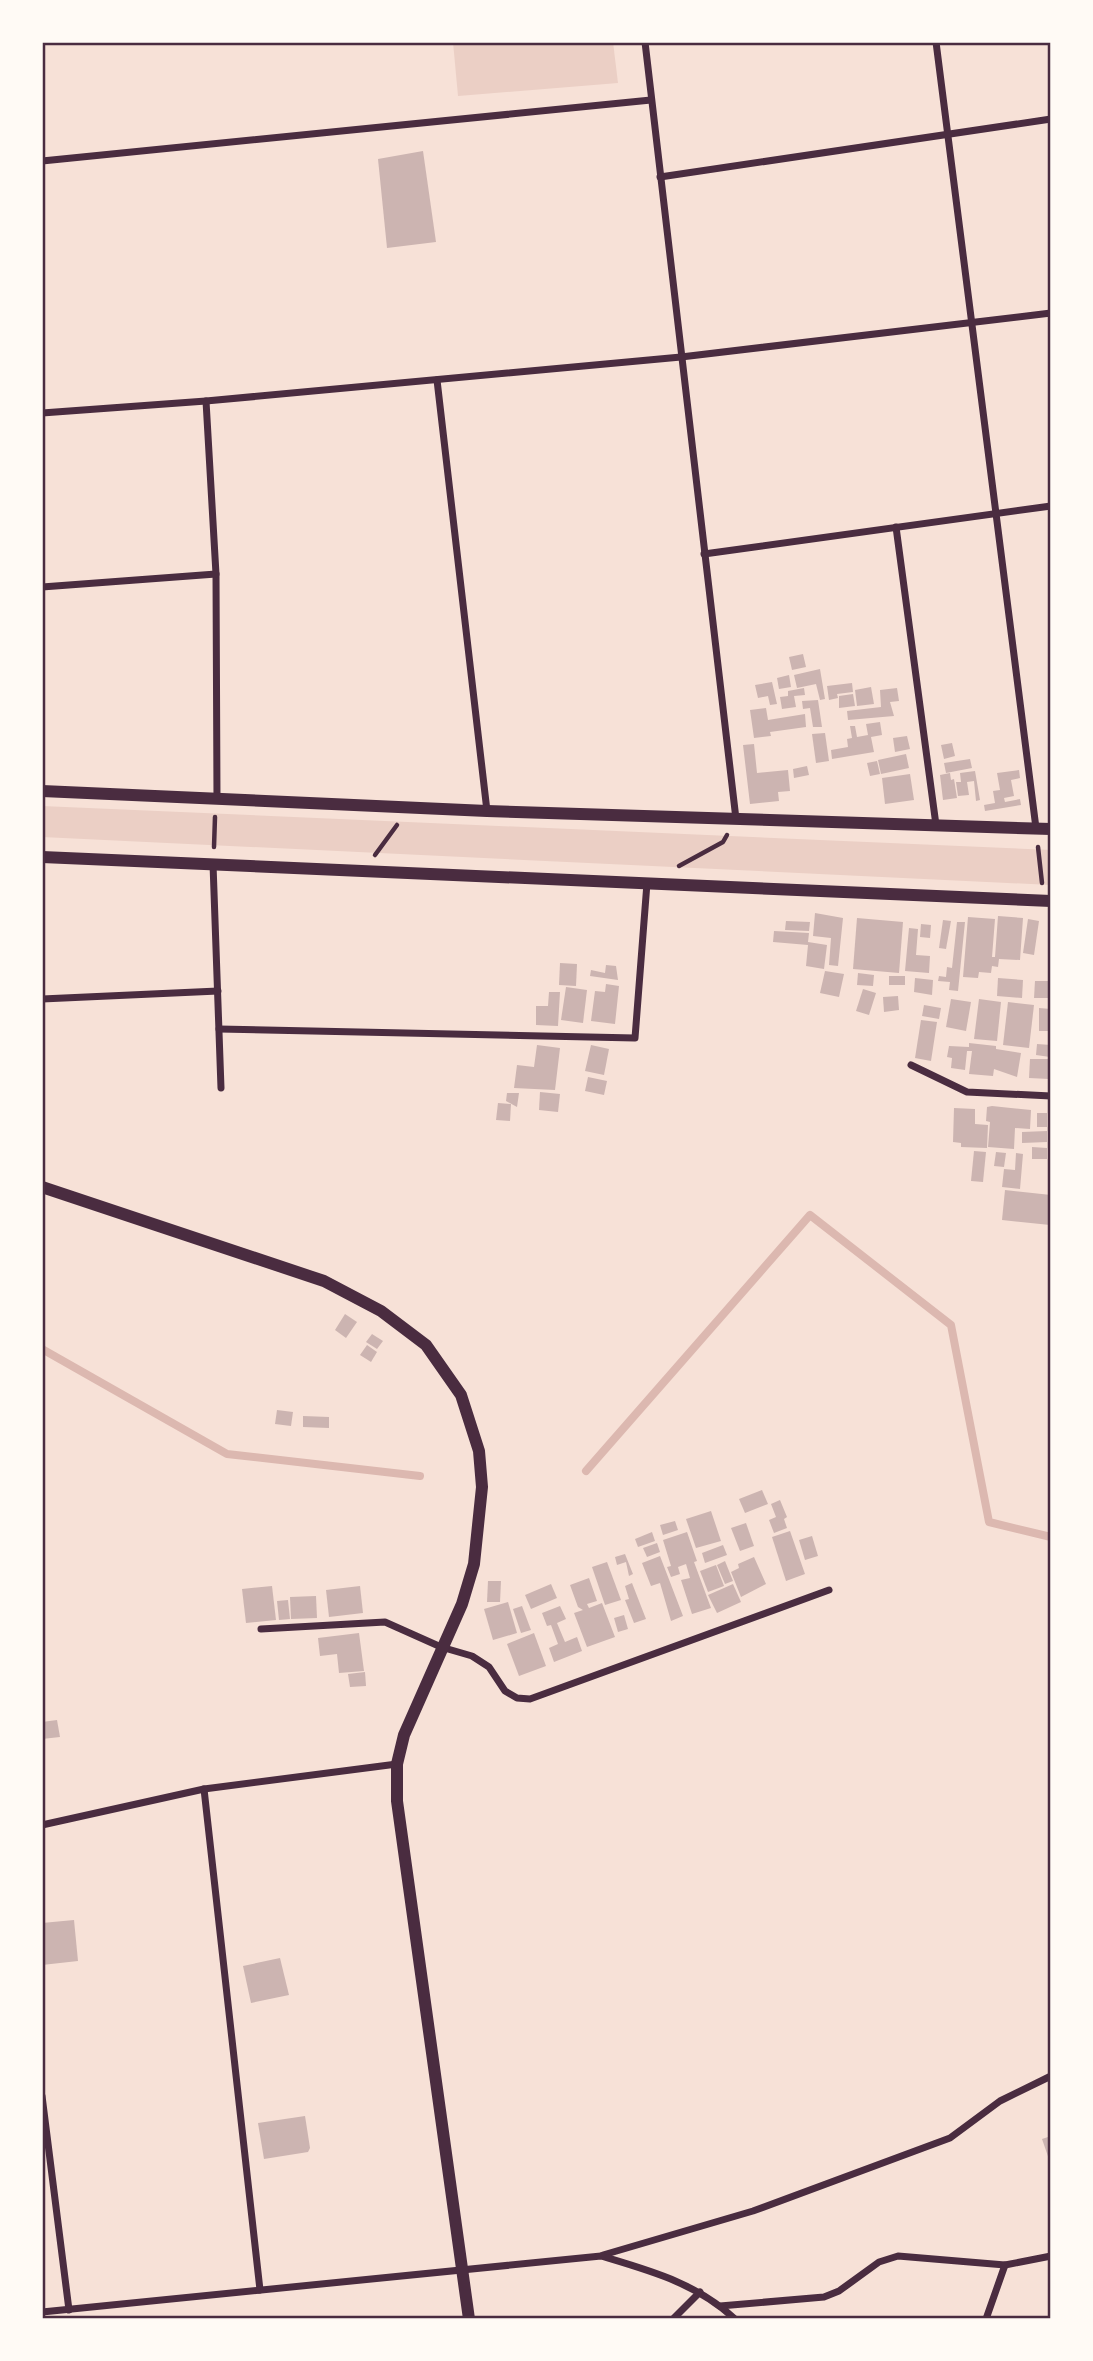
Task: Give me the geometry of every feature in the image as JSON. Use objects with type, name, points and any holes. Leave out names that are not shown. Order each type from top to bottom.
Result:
[{"type":"street","points":[[645,42],[736,819]]},
{"type":"street","points":[[936,42],[1036,828]]},
{"type":"street","points":[[42,161],[651,100]]},
{"type":"street","points":[[660,177],[1051,119]]},
{"type":"street","points":[[42,413],[206,401],[681,357],[1051,313]]},
{"type":"street","points":[[437,380],[486,811]]},
{"type":"street","points":[[206,401],[216,574],[217,799]]},
{"type":"street","points":[[704,554],[1051,506]]},
{"type":"street","points":[[896,527],[936,825]]},
{"type":"street","points":[[42,587],[216,574]]},
{"type":"street","points":[[42,791],[486,811],[1051,829]]},
{"type":"street","points":[[42,857],[1047,901]]},
{"type":"street","points":[[213,864],[221,1088]]},
{"type":"street","points":[[219,1029],[635,1038],[647,883]]},
{"type":"street","points":[[42,999],[218,991]]},
{"type":"street","points":[[911,1065],[967,1092],[1051,1096]]},
{"type":"street","points":[[42,1187],[324,1281],[381,1311],[426,1345],[461,1395],[480,1451],[482,1487],[474,1564],[462,1604],[404,1735],[397,1765],[397,1801],[469,2319]]},
{"type":"street","points":[[261,1629],[384,1622],[442,1647],[472,1656],[489,1667],[505,1691],[517,1698],[530,1699],[829,1590]]},
{"type":"street","points":[[42,1825],[204,1789],[397,1765]]},
{"type":"street","points":[[204,1789],[260,2290]]},
{"type":"street","points":[[42,2312],[601,2256],[753,2211],[950,2138],[1000,2101],[1051,2076]]},
{"type":"street","points":[[42,2096],[69,2310]]},
{"type":"street","points":[[601,2256],[668,2276],[700,2292],[734,2319]]},
{"type":"street","points":[[720,2306],[824,2297],[879,2262],[898,2256],[1005,2265],[1051,2256]]},
{"type":"street","points":[[986,2319],[1005,2265]]},
{"type":"street","points":[[673,2319],[700,2292]]},
{"type":"path","points":[[213,864],[217,799]]},
{"type":"path","points":[[363,871],[410,807]]},
{"type":"path","points":[[666,884],[667,873],[723,842],[736,819]]},
{"type":"path","points":[[1036,828],[1047,901]]},
{"type":"shaded area","points":[[453,42],[613,42],[618,83],[458,96]]},
{"type":"shaded area","points":[[42,806],[1051,850],[1051,885],[42,837]]},
{"type":"building","points":[[423,151],[436,242],[387,248],[378,159]]},
{"type":"building","points":[[803,654],[806,667],[792,670],[789,657]]},
{"type":"building","points":[[820,669],[825,699],[820,700],[816,684],[797,688],[794,675]]},
{"type":"building","points":[[789,675],[791,687],[779,689],[777,678]]},
{"type":"building","points":[[772,682],[777,704],[770,705],[768,696],[758,698],[755,685]]},
{"type":"building","points":[[852,683],[853,692],[837,694],[838,698],[829,700],[827,686]]},
{"type":"building","points":[[871,687],[874,704],[857,706],[855,690]]},
{"type":"building","points":[[804,688],[805,695],[794,696],[796,707],[782,709],[780,697],[788,696],[788,691]]},
{"type":"building","points":[[897,688],[899,701],[890,702],[894,716],[848,720],[847,711],[881,707],[880,690]]},
{"type":"building","points":[[853,694],[855,706],[839,708],[839,696]]},
{"type":"building","points":[[818,700],[822,727],[813,727],[810,708],[803,709],[802,701]]},
{"type":"building","points":[[766,708],[768,720],[805,714],[806,727],[770,732],[771,736],[754,738],[750,710]]},
{"type":"building","points":[[880,722],[882,735],[871,737],[874,752],[832,759],[831,750],[848,747],[847,739],[852,738],[850,726],[855,726],[857,737],[868,735],[866,724]]},
{"type":"building","points":[[825,733],[829,761],[816,763],[812,734]]},
{"type":"building","points":[[907,736],[910,749],[895,752],[893,738]]},
{"type":"building","points":[[952,743],[955,756],[944,759],[941,745]]},
{"type":"building","points":[[754,744],[757,773],[788,770],[790,791],[778,792],[779,801],[750,804],[743,745]]},
{"type":"building","points":[[906,754],[909,768],[881,774],[878,760]]},
{"type":"building","points":[[970,759],[972,768],[946,773],[944,763]]},
{"type":"building","points":[[877,761],[880,774],[870,776],[867,763]]},
{"type":"building","points":[[807,766],[809,775],[794,778],[793,769]]},
{"type":"building","points":[[1019,770],[1020,778],[1011,780],[1014,796],[1004,798],[1005,802],[1020,799],[1021,805],[985,811],[984,805],[995,803],[993,791],[1000,790],[997,773]]},
{"type":"building","points":[[975,771],[980,800],[976,801],[974,781],[967,782],[969,795],[958,796],[956,782],[961,782],[960,773]]},
{"type":"building","points":[[950,773],[951,780],[954,779],[957,798],[943,800],[940,775]]},
{"type":"building","points":[[910,774],[914,800],[885,804],[882,778]]},
{"type":"building","points":[[815,913],[843,918],[838,966],[829,965],[831,938],[813,936]]},
{"type":"building","points":[[998,916],[1023,918],[1020,960],[999,959],[998,967],[992,966],[991,973],[979,972],[978,978],[963,977],[968,917],[995,919],[992,957],[995,957]]},
{"type":"building","points":[[857,918],[903,922],[899,973],[853,969]]},
{"type":"building","points":[[1028,919],[1039,921],[1034,955],[1023,953]]},
{"type":"building","points":[[943,920],[951,921],[946,949],[939,948]]},
{"type":"building","points":[[786,921],[810,922],[809,931],[785,930]]},
{"type":"building","points":[[957,922],[965,922],[958,991],[949,990],[950,982],[938,981],[939,976],[946,977],[947,967],[952,968]]},
{"type":"building","points":[[921,924],[931,925],[930,938],[920,937]]},
{"type":"building","points":[[909,928],[918,929],[916,955],[930,956],[929,973],[905,971]]},
{"type":"building","points":[[774,931],[809,933],[808,942],[827,945],[824,969],[806,966],[808,945],[773,942]]},
{"type":"building","points":[[560,963],[577,964],[576,986],[559,985]]},
{"type":"building","points":[[606,965],[616,966],[618,980],[590,976],[591,970],[605,973]]},
{"type":"building","points":[[825,971],[844,974],[839,997],[820,993]]},
{"type":"building","points":[[858,973],[874,975],[873,986],[857,985]]},
{"type":"building","points":[[889,976],[905,976],[905,985],[889,985]]},
{"type":"building","points":[[915,978],[933,980],[932,995],[914,992]]},
{"type":"building","points":[[998,978],[1023,980],[1022,998],[997,996]]},
{"type":"building","points":[[1035,981],[1051,981],[1051,998],[1034,998]]},
{"type":"building","points":[[606,984],[619,986],[615,1024],[591,1021],[595,991],[605,992]]},
{"type":"building","points":[[566,987],[587,990],[583,1023],[561,1020]]},
{"type":"building","points":[[863,989],[876,993],[869,1015],[856,1011]]},
{"type":"building","points":[[549,992],[560,992],[558,1026],[536,1025],[536,1006],[548,1006]]},
{"type":"building","points":[[898,996],[899,1010],[884,1012],[883,997]]},
{"type":"building","points":[[951,999],[971,1002],[966,1031],[946,1027]]},
{"type":"building","points":[[979,999],[1001,1002],[997,1041],[974,1039]]},
{"type":"building","points":[[1008,1002],[1034,1005],[1029,1048],[1003,1045]]},
{"type":"building","points":[[924,1005],[941,1008],[939,1019],[922,1016]]},
{"type":"building","points":[[1039,1008],[1051,1009],[1051,1031],[1039,1031]]},
{"type":"building","points":[[921,1020],[937,1022],[931,1061],[915,1058]]},
{"type":"building","points":[[969,1043],[996,1046],[996,1049],[1021,1053],[1017,1077],[994,1069],[993,1076],[969,1074],[972,1051],[967,1051],[965,1070],[951,1068],[952,1058],[947,1057],[949,1046],[969,1047]]},
{"type":"building","points":[[1037,1044],[1051,1045],[1050,1057],[1036,1055]]},
{"type":"building","points":[[537,1045],[560,1048],[555,1090],[514,1088],[517,1065],[534,1067]]},
{"type":"building","points":[[591,1045],[609,1049],[604,1075],[585,1071]]},
{"type":"building","points":[[1030,1059],[1050,1059],[1049,1079],[1029,1078]]},
{"type":"building","points":[[588,1077],[607,1081],[604,1095],[585,1091]]},
{"type":"building","points":[[540,1092],[560,1094],[558,1112],[539,1110]]},
{"type":"building","points":[[507,1093],[519,1093],[517,1107],[506,1101]]},
{"type":"building","points":[[498,1103],[511,1104],[510,1121],[496,1120]]},
{"type":"building","points":[[987,1107],[1031,1110],[1030,1129],[1015,1128],[1014,1149],[988,1147],[990,1122],[986,1121]]},
{"type":"building","points":[[954,1108],[975,1109],[975,1124],[988,1125],[987,1148],[961,1147],[961,1143],[953,1142]]},
{"type":"building","points":[[1037,1113],[1047,1113],[1047,1127],[1037,1127]]},
{"type":"building","points":[[1047,1131],[1047,1142],[1022,1143],[1022,1132]]},
{"type":"building","points":[[1032,1147],[1047,1148],[1047,1159],[1032,1159]]},
{"type":"building","points":[[974,1151],[986,1152],[983,1182],[971,1181]]},
{"type":"building","points":[[996,1152],[1006,1153],[1004,1167],[994,1166]]},
{"type":"building","points":[[1016,1153],[1023,1154],[1020,1189],[1002,1187],[1004,1169],[1015,1170]]},
{"type":"building","points":[[1005,1190],[1051,1195],[1050,1225],[1002,1220]]},
{"type":"building","points":[[345,1314],[357,1322],[346,1338],[335,1330]]},
{"type":"building","points":[[372,1334],[383,1341],[377,1349],[366,1342]]},
{"type":"building","points":[[367,1345],[377,1352],[371,1362],[360,1355]]},
{"type":"building","points":[[277,1410],[293,1412],[291,1426],[275,1424]]},
{"type":"building","points":[[303,1416],[329,1417],[329,1428],[303,1427]]},
{"type":"building","points":[[762,1490],[768,1504],[745,1513],[739,1499]]},
{"type":"building","points":[[780,1500],[787,1517],[784,1519],[787,1528],[774,1533],[769,1520],[776,1517],[771,1504]]},
{"type":"building","points":[[711,1511],[721,1541],[696,1548],[686,1519]]},
{"type":"building","points":[[675,1521],[678,1530],[663,1535],[660,1525]]},
{"type":"building","points":[[746,1523],[754,1546],[740,1551],[731,1528]]},
{"type":"building","points":[[790,1531],[805,1574],[786,1581],[772,1537]]},
{"type":"building","points":[[652,1532],[655,1541],[638,1547],[635,1539]]},
{"type":"building","points":[[687,1532],[697,1561],[694,1562],[711,1608],[692,1614],[681,1580],[690,1578],[686,1564],[678,1567],[680,1574],[671,1577],[667,1567],[671,1566],[663,1540]]},
{"type":"building","points":[[812,1536],[818,1556],[805,1560],[799,1540]]},
{"type":"building","points":[[657,1543],[660,1552],[647,1557],[643,1548]]},
{"type":"building","points":[[723,1545],[727,1555],[705,1563],[702,1553]]},
{"type":"building","points":[[625,1554],[633,1574],[629,1576],[626,1562],[617,1565],[615,1557]]},
{"type":"building","points":[[660,1556],[683,1616],[671,1621],[660,1583],[651,1586],[642,1563]]},
{"type":"building","points":[[754,1557],[766,1584],[741,1597],[731,1572],[739,1568],[738,1564]]},
{"type":"building","points":[[725,1561],[733,1581],[725,1584],[717,1565]]},
{"type":"building","points":[[607,1562],[621,1600],[605,1605],[592,1567]]},
{"type":"building","points":[[716,1565],[724,1586],[708,1592],[700,1571]]},
{"type":"building","points":[[589,1578],[597,1601],[587,1604],[589,1608],[602,1603],[615,1637],[587,1647],[574,1613],[583,1610],[578,1607],[570,1585]]},
{"type":"building","points":[[488,1581],[501,1581],[500,1602],[487,1602]]},
{"type":"building","points":[[632,1583],[646,1619],[634,1623],[625,1600],[629,1599],[625,1586]]},
{"type":"building","points":[[551,1584],[557,1598],[531,1609],[525,1595]]},
{"type":"building","points":[[733,1584],[741,1602],[717,1613],[708,1595]]},
{"type":"building","points":[[272,1586],[276,1620],[246,1623],[242,1589]]},
{"type":"building","points":[[360,1586],[363,1613],[329,1617],[326,1590]]},
{"type":"building","points":[[316,1596],[317,1618],[291,1619],[290,1597]]},
{"type":"building","points":[[288,1600],[290,1619],[279,1620],[277,1601]]},
{"type":"building","points":[[508,1602],[517,1633],[493,1640],[484,1609]]},
{"type":"building","points":[[522,1606],[531,1630],[521,1633],[513,1609]]},
{"type":"building","points":[[560,1606],[566,1619],[557,1623],[565,1642],[577,1637],[582,1651],[554,1662],[549,1648],[558,1644],[551,1625],[547,1626],[542,1613]]},
{"type":"building","points":[[624,1615],[628,1629],[618,1632],[614,1618]]},
{"type":"building","points":[[359,1633],[364,1671],[339,1673],[337,1654],[320,1656],[318,1638]]},
{"type":"building","points":[[534,1633],[546,1666],[519,1676],[507,1644]]},
{"type":"building","points":[[365,1672],[366,1686],[350,1687],[348,1674]]},
{"type":"building","points":[[57,1720],[60,1737],[42,1739],[42,1722]]},
{"type":"building","points":[[74,1920],[78,1961],[42,1965],[42,1923]]},
{"type":"building","points":[[280,1958],[289,1995],[251,2003],[243,1966]]},
{"type":"building","points":[[305,2116],[310,2148],[308,2152],[264,2159],[258,2123]]},
{"type":"building","points":[[1051,2136],[1051,2165],[1042,2139]]},
{"type":"waterway","points":[[586,1471],[810,1215],[951,1325],[989,1522],[1051,1537]]},
{"type":"waterway","points":[[42,1349],[227,1454],[420,1476]]}]
